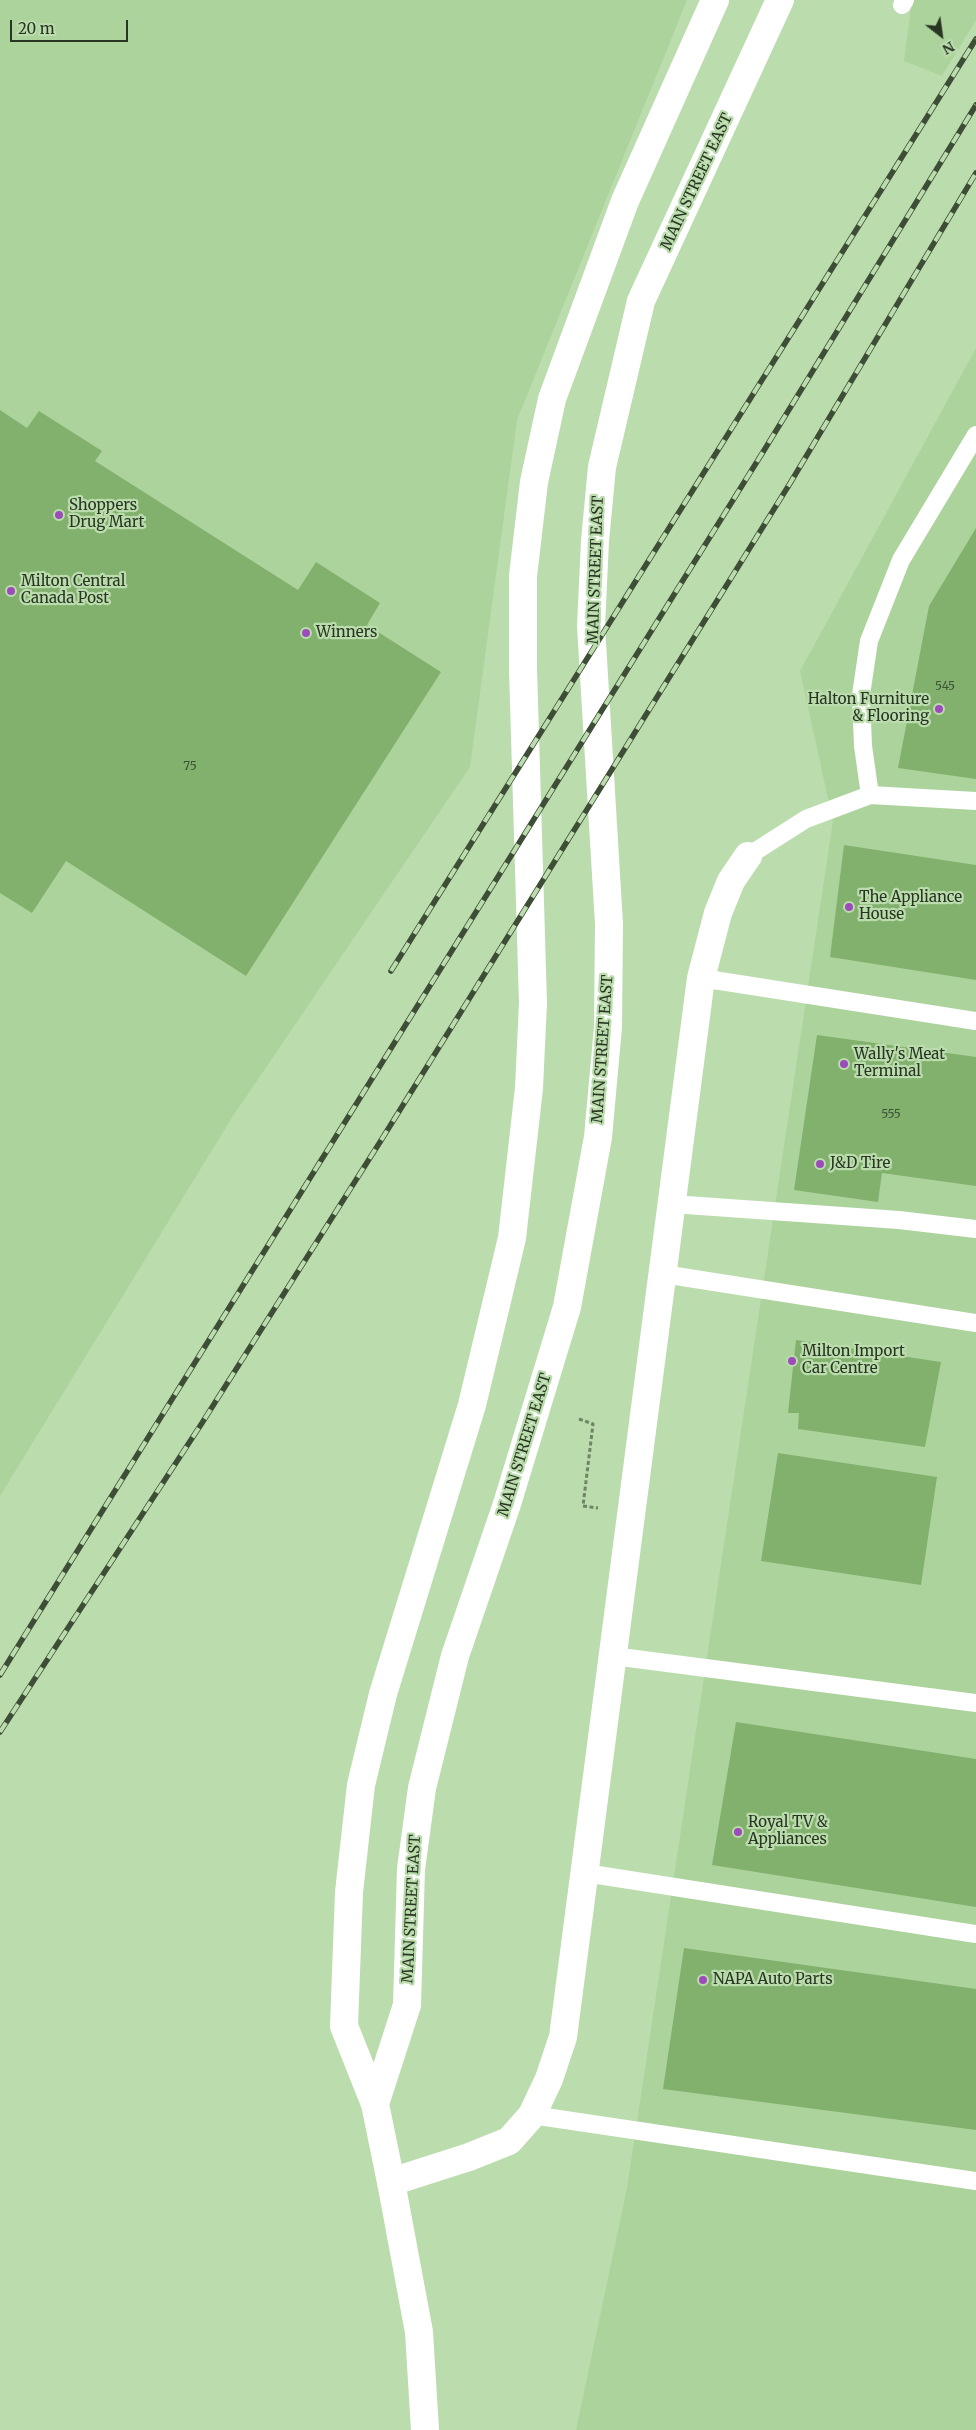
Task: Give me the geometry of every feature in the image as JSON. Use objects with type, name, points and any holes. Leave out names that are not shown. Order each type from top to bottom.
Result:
[{"type":"main road","name":"MAIN STREET EAST","points":[[425,2430],[419,2332],[391,2182],[375,2104],[344,2026],[349,1892],[361,1785],[383,1694],[472,1405],[512,1238],[529,1088],[533,1003],[524,732],[523,585],[534,482],[552,400],[625,202],[716,0]]},
{"type":"main road","name":"MAIN STREET EAST","points":[[375,2104],[407,2005],[411,1870],[422,1788],[456,1656],[507,1504],[567,1307],[598,1137],[608,1027],[609,924],[591,626],[595,541],[602,467],[641,301],[780,0]]},
{"type":"main road","points":[[391,2182],[469,2158],[509,2141],[532,2115],[550,2079],[563,2037],[701,978],[718,913],[731,881],[748,856]]},
{"type":"lane","points":[[870,795],[863,746],[861,695],[869,642],[902,560],[976,435]]},
{"type":"lane","points":[[748,856],[806,819],[870,795],[976,801]]},
{"type":"lane","points":[[701,978],[976,1021]]},
{"type":"lane","points":[[672,1204],[899,1220],[976,1229]]},
{"type":"lane","points":[[663,1274],[976,1323]]},
{"type":"lane","points":[[613,1656],[976,1703]]},
{"type":"lane","points":[[585,1873],[976,1934]]},
{"type":"lane","points":[[532,2115],[976,2181]]},
{"type":"path","points":[[579,1419],[593,1424],[583,1506],[632,1512]]},
{"type":"shaded area","points":[[0,0],[687,0],[517,420],[470,767],[233,1116],[0,1496]]},
{"type":"shaded area","points":[[912,0],[976,0],[976,20],[942,76],[904,61]]},
{"type":"shaded area","points":[[976,348],[976,2430],[576,2430],[627,2188],[833,821],[800,671]]},
{"type":"building","points":[[0,410],[27,428],[39,411],[102,451],[95,461],[298,590],[316,562],[380,603],[367,625],[441,672],[246,976],[66,861],[32,913],[0,893]]},
{"type":"building","points":[[976,528],[976,779],[898,768],[929,606]]},
{"type":"building","points":[[844,845],[976,865],[976,980],[830,957]]},
{"type":"building","points":[[817,1035],[976,1057],[976,1186],[882,1173],[878,1202],[794,1190]]},
{"type":"building","points":[[796,1340],[941,1362],[925,1447],[798,1429],[799,1413],[788,1413]]},
{"type":"building","points":[[778,1453],[937,1477],[921,1585],[761,1561]]},
{"type":"building","points":[[736,1722],[976,1759],[976,1907],[712,1865]]},
{"type":"building","points":[[684,1948],[976,1989],[976,2130],[663,2089]]},
{"type":"railway","points":[[391,971],[976,39]]},
{"type":"railway","points":[[0,1675],[763,452],[976,105]]},
{"type":"railway","points":[[0,1732],[202,1423],[380,1142],[789,485],[976,173]]},
{"type":"place","name":"Shoppers Drug Mart","points":[[59,515]]},
{"type":"place","name":"Milton Central Canada Post","points":[[11,591]]},
{"type":"place","name":"Winners","points":[[306,633]]},
{"type":"place","name":"Halton Furniture & Flooring","points":[[939,709]]},
{"type":"place","name":"The Appliance House","points":[[849,907]]},
{"type":"place","name":"Wally's Meat Terminal","points":[[844,1064]]},
{"type":"place","name":"J&D Tire","points":[[820,1164]]},
{"type":"place","name":"Milton Import Car Centre","points":[[792,1361]]},
{"type":"place","name":"Royal TV & Appliances","points":[[738,1832]]},
{"type":"place","name":"NAPA Auto Parts","points":[[703,1980]]}]
